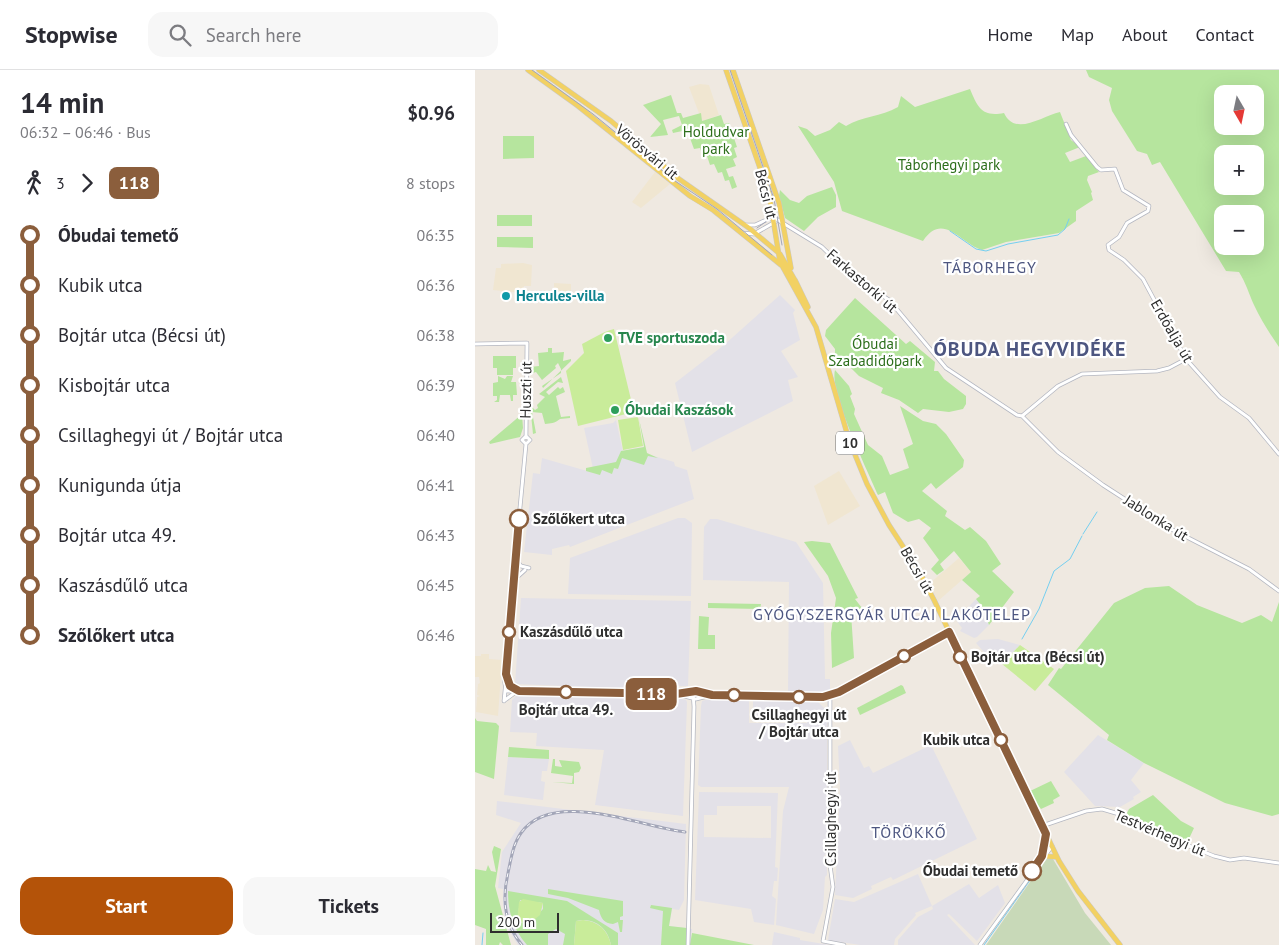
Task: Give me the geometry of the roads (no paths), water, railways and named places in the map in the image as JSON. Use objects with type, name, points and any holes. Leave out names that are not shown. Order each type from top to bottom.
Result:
[{"type":"main road","name":"Vörösvári út","points":[[528,70],[589,115],[690,196],[713,210],[782,266]]},
{"type":"main road","name":"Vörösvári út","points":[[539,70],[612,122],[674,175],[746,225],[778,252]]},
{"type":"main road","name":"Bécsi út","points":[[726,70],[784,236],[796,282],[811,315],[857,461],[889,526],[922,576],[1057,857],[1078,891],[1120,945]]},
{"type":"main road","name":"Bécsi út","points":[[733,70],[779,203],[775,230],[782,266],[811,315]]},
{"type":"main road","points":[[589,115],[599,120],[606,120]]},
{"type":"main road","name":"10","points":[[778,252],[796,282]]},
{"type":"main road","points":[[1046,834],[1047,852]]},
{"type":"main road","points":[[1042,856],[1047,852]]},
{"type":"main road","points":[[1047,852],[1057,857]]},
{"type":"street","name":"Erdőalja út","points":[[1066,124],[1071,135],[1097,167],[1101,170],[1115,169],[1123,190],[1145,202],[1149,208],[1147,212],[1125,224],[1119,237],[1109,245],[1109,250],[1124,260],[1143,280],[1186,359],[1222,398],[1249,418],[1279,454]]},
{"type":"street","points":[[746,225],[755,225],[777,219]]},
{"type":"street","points":[[742,233],[755,234],[777,219]]},
{"type":"street","name":"Farkastorki út","points":[[777,219],[825,249],[852,276],[891,302],[949,370],[978,387],[1017,415],[1022,416],[1041,434]]},
{"type":"street","points":[[765,228],[775,230]]},
{"type":"street","points":[[762,239],[765,228]]},
{"type":"street","points":[[784,236],[787,230],[792,228]]},
{"type":"street","points":[[475,344],[516,343],[524,347],[527,353]]},
{"type":"street","name":"Huszti út","points":[[515,558],[526,444],[522,440],[526,436],[527,353],[527,343],[516,343]]},
{"type":"street","points":[[1022,416],[1058,386],[1082,374],[1157,371],[1169,368],[1186,359]]},
{"type":"street","name":"Jablonka út","points":[[1041,434],[1058,452],[1166,526],[1249,569],[1279,591]]},
{"type":"street","points":[[515,558],[519,565],[527,569]]},
{"type":"street","points":[[506,691],[504,687],[515,558]]},
{"type":"street","points":[[514,571],[527,569]]},
{"type":"street","points":[[513,580],[527,569]]},
{"type":"street","points":[[506,691],[676,694],[699,692],[712,695],[814,697],[830,695],[949,632]]},
{"type":"street","points":[[506,674],[505,701],[519,691]]},
{"type":"street","points":[[507,680],[511,688],[519,691]]},
{"type":"street","points":[[695,707],[699,698],[699,692]]},
{"type":"street","points":[[693,694],[699,698],[712,695]]},
{"type":"street","points":[[688,945],[695,707],[693,694]]},
{"type":"street","name":"Csillaghegyi út","points":[[830,695],[830,865],[833,884],[823,941],[844,945]]},
{"type":"street","name":"Testvérhegyi út","points":[[1042,826],[1086,812],[1105,810],[1215,856],[1230,860],[1245,858],[1279,863]]},
{"type":"street","points":[[1047,852],[1051,845]]},
{"type":"street","points":[[980,945],[1042,856]]},
{"type":"waterway","points":[[950,231],[976,249],[986,251],[1008,244],[1058,235],[1065,229],[1069,219]]},
{"type":"waterway","points":[[1083,534],[1097,512]]},
{"type":"waterway","points":[[1022,639],[1039,609],[1054,571],[1070,559],[1082,536]]},
{"type":"waterway","points":[[984,945],[1033,876]]},
{"type":"waterway","points":[[482,945],[483,933]]},
{"type":"tram line","points":[[532,70],[593,114],[675,181],[717,209],[772,255]]},
{"type":"tram line","points":[[730,70],[774,199],[782,245]]},
{"type":"tram line","points":[[757,228],[771,218],[774,207]]},
{"type":"railway","points":[[522,945],[511,929],[508,920],[505,892],[511,857],[516,842],[521,833],[535,820],[554,813],[575,812],[622,818],[685,832]]},
{"type":"place","name":"Hercules-villa","points":[[506,296]]},
{"type":"place","name":"TVE sportuszoda","points":[[608,338]]},
{"type":"place","name":"Óbudai Kaszások","points":[[615,410]]},
{"type":"place","name":"Szőlőkert utca","points":[[519,519]]},
{"type":"place","name":"Kaszásdűlő utca","points":[[509,632]]},
{"type":"place","name":"Bojtár utca (Bécsi út)","points":[[960,657]]},
{"type":"place","name":"Bojtár utca 49.","points":[[566,692]]},
{"type":"place","name":"Csillaghegyi út / Bojtár utca","points":[[799,697]]},
{"type":"place","name":"Kubik utca","points":[[1001,740]]},
{"type":"place","name":"Óbudai temető","points":[[1032,871]]},
{"type":"district","name":"TÁBORHEGY","points":[[990,267]]},
{"type":"district","name":"ÓBUDA HEGYVIDÉKE","points":[[1030,349]]},
{"type":"district","name":"GYÓGYSZERGYÁR UTCAI LAKÓTELEP","points":[[892,614]]},
{"type":"district","name":"TÖRÖKKŐ","points":[[909,832]]},
{"type":"park label","name":"Holdudvar park","points":[[716,140]]},
{"type":"park label","name":"Táborhegyi park","points":[[949,165]]},
{"type":"park label","name":"Óbudai Szabadidőpark","points":[[875,352]]}]
